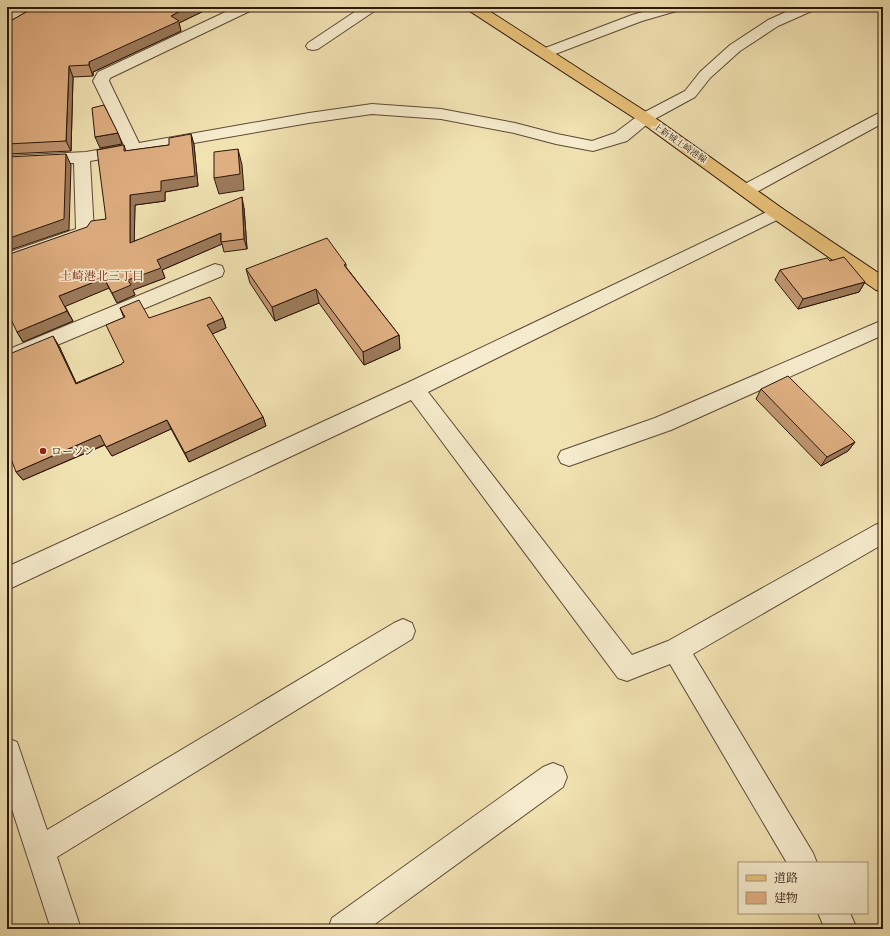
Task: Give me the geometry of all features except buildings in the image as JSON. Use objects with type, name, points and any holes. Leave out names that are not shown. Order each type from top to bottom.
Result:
[{"type":"main road","name":"上新城土崎港線","points":[[473,7],[644,118],[747,190],[777,213],[883,285]]},
{"type":"street","points":[[134,148],[101,81],[103,75],[247,7]]},
{"type":"street","points":[[313,46],[372,7]]},
{"type":"street","points":[[546,53],[637,18],[676,7]]},
{"type":"street","points":[[7,161],[82,158],[309,118],[372,109],[441,114],[515,128],[556,139],[593,146],[621,138],[644,118],[690,94],[705,75],[735,48],[773,23],[810,7]]},
{"type":"street","points":[[747,190],[883,117]]},
{"type":"street","points":[[7,260],[85,232],[82,158]]},
{"type":"street","points":[[7,578],[414,389],[777,213]]},
{"type":"street","points":[[7,358],[215,271]]},
{"type":"street","points":[[569,457],[663,424],[883,327]]},
{"type":"street","points":[[414,389],[627,669],[676,650],[883,532]]},
{"type":"street","points":[[40,851],[403,631]]},
{"type":"street","points":[[676,650],[802,862]]},
{"type":"street","points":[[7,752],[66,929]]},
{"type":"street","points":[[343,929],[553,777]]},
{"type":"street","points":[[834,914],[842,929]]},
{"type":"place","name":"ローソン","points":[[43,451]]},
{"type":"district","name":"土崎港北三丁目","points":[[102,276]]}]
